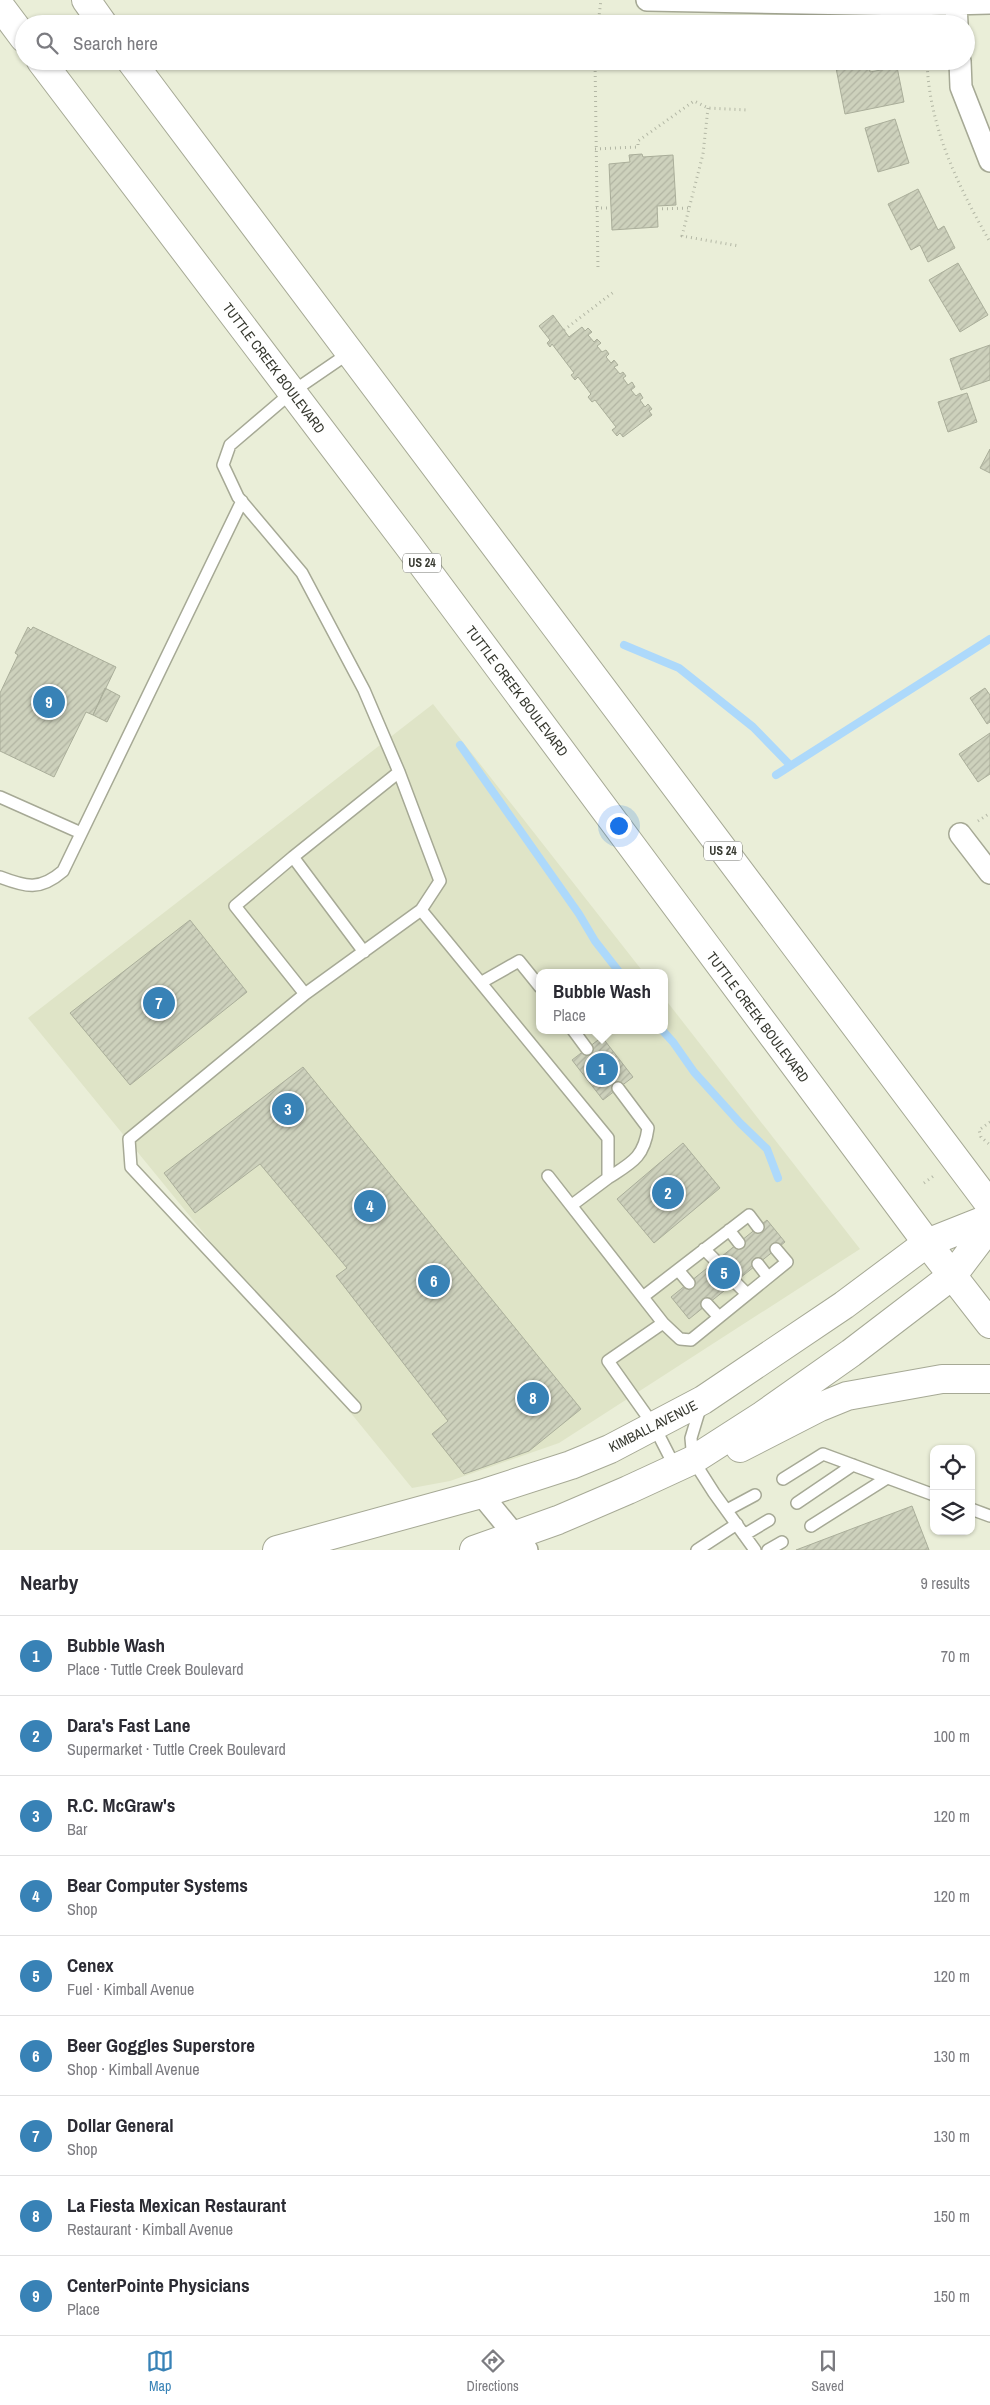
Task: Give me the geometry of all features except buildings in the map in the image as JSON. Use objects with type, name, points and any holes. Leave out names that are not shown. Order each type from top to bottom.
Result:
[{"type":"main road","points":[[86,0],[97,15]]},
{"type":"main road","points":[[0,6],[15,26]]},
{"type":"main road","name":"TUTTLE CREEK BOULEVARD","points":[[48,70],[292,392],[927,1243],[990,1324]]},
{"type":"main road","name":"US 24","points":[[138,70],[990,1205]]},
{"type":"main road","name":"KIMBALL AVENUE","points":[[277,1550],[482,1494],[571,1465],[610,1449],[703,1400],[844,1305],[927,1243],[990,1218]]},
{"type":"main road","points":[[474,1550],[522,1543],[584,1509],[684,1463],[763,1416],[851,1353],[953,1275],[990,1226]]},
{"type":"main road","points":[[684,1463],[747,1446],[820,1407],[848,1396],[942,1379],[990,1380]]},
{"type":"street","points":[[647,0],[910,5],[956,14],[990,3]]},
{"type":"street","points":[[960,70],[961,88],[990,161]]},
{"type":"street","points":[[960,834],[989,869]]},
{"type":"street","points":[[482,1494],[522,1543]]},
{"type":"lane","points":[[349,353],[292,392],[230,445],[223,464],[242,501],[302,573],[364,690],[399,772],[440,881],[421,910],[305,994],[129,1139],[131,1167],[355,1407]]},
{"type":"lane","points":[[0,878],[24,886],[50,882],[63,871],[242,501]]},
{"type":"lane","points":[[305,994],[235,906],[399,772]]},
{"type":"lane","points":[[0,797],[81,833]]},
{"type":"lane","points":[[293,857],[364,952]]},
{"type":"lane","points":[[421,910],[482,982],[608,1138],[608,1178]]},
{"type":"lane","points":[[482,982],[519,961],[536,982]]},
{"type":"lane","points":[[575,1034],[587,1049]]},
{"type":"lane","points":[[572,1206],[636,1159],[646,1145],[648,1128],[618,1088]]},
{"type":"lane","points":[[548,1176],[644,1296],[663,1323],[680,1339],[691,1340],[788,1262],[776,1249]]},
{"type":"lane","points":[[644,1296],[749,1216],[758,1227]]},
{"type":"lane","points":[[729,1230],[739,1242]]},
{"type":"lane","points":[[704,1249],[716,1261]]},
{"type":"lane","points":[[758,1264],[768,1277]]},
{"type":"lane","points":[[678,1270],[689,1282]]},
{"type":"lane","points":[[735,1282],[747,1294]]},
{"type":"lane","points":[[707,1304],[719,1317]]},
{"type":"lane","points":[[663,1323],[608,1361],[654,1426],[726,1510],[755,1550]]},
{"type":"lane","points":[[684,1463],[703,1400]]},
{"type":"lane","points":[[783,1479],[824,1454],[930,1494]]},
{"type":"lane","points":[[797,1503],[853,1465]]},
{"type":"lane","points":[[811,1526],[887,1478]]},
{"type":"lane","points":[[726,1510],[755,1495]]},
{"type":"lane","points":[[975,1510],[990,1516]]},
{"type":"lane","points":[[744,1535],[769,1520]]},
{"type":"lane","points":[[704,1548],[737,1524]]},
{"type":"lane","points":[[768,1550],[782,1542]]},
{"type":"path","points":[[599,15],[601,0]]},
{"type":"path","points":[[595,70],[598,270]]},
{"type":"path","points":[[928,70],[930,92],[942,143],[953,172],[990,242]]},
{"type":"path","points":[[595,149],[638,148],[638,141],[694,101],[708,108],[747,110]]},
{"type":"path","points":[[708,108],[706,136],[682,236],[739,246]]},
{"type":"path","points":[[596,208],[611,208]]},
{"type":"path","points":[[657,209],[690,208]]},
{"type":"path","points":[[564,330],[615,291]]},
{"type":"path","points":[[990,1122],[979,1130],[981,1137],[990,1145]]},
{"type":"path","points":[[924,1183],[935,1175]]},
{"type":"shaded area","points":[[433,704],[641,969],[536,969],[536,1034],[668,1034],[668,1003],[860,1249],[559,1443],[450,1481],[412,1488],[28,1018]]},
{"type":"waterway","points":[[776,775],[990,639]]},
{"type":"waterway","points":[[624,645],[679,668],[753,727],[790,765]]},
{"type":"waterway","points":[[460,745],[579,914],[595,941],[617,969]]},
{"type":"waterway","points":[[666,1034],[694,1072],[740,1123],[767,1149],[778,1178]]},
{"type":"place","name":"CenterPointe Physicians","points":[[49,702]]},
{"type":"place","name":"Dollar General","points":[[159,1003]]},
{"type":"place","name":"Bubble Wash","points":[[602,1069]]},
{"type":"place","name":"R.C. McGraw's","points":[[288,1109]]},
{"type":"place","name":"Dara's Fast Lane","points":[[668,1193]]},
{"type":"place","name":"Bear Computer Systems","points":[[370,1206]]},
{"type":"place","name":"Cenex","points":[[724,1273]]},
{"type":"place","name":"Beer Goggles Superstore","points":[[434,1281]]},
{"type":"place","name":"La Fiesta Mexican Restaurant","points":[[533,1398]]}]
